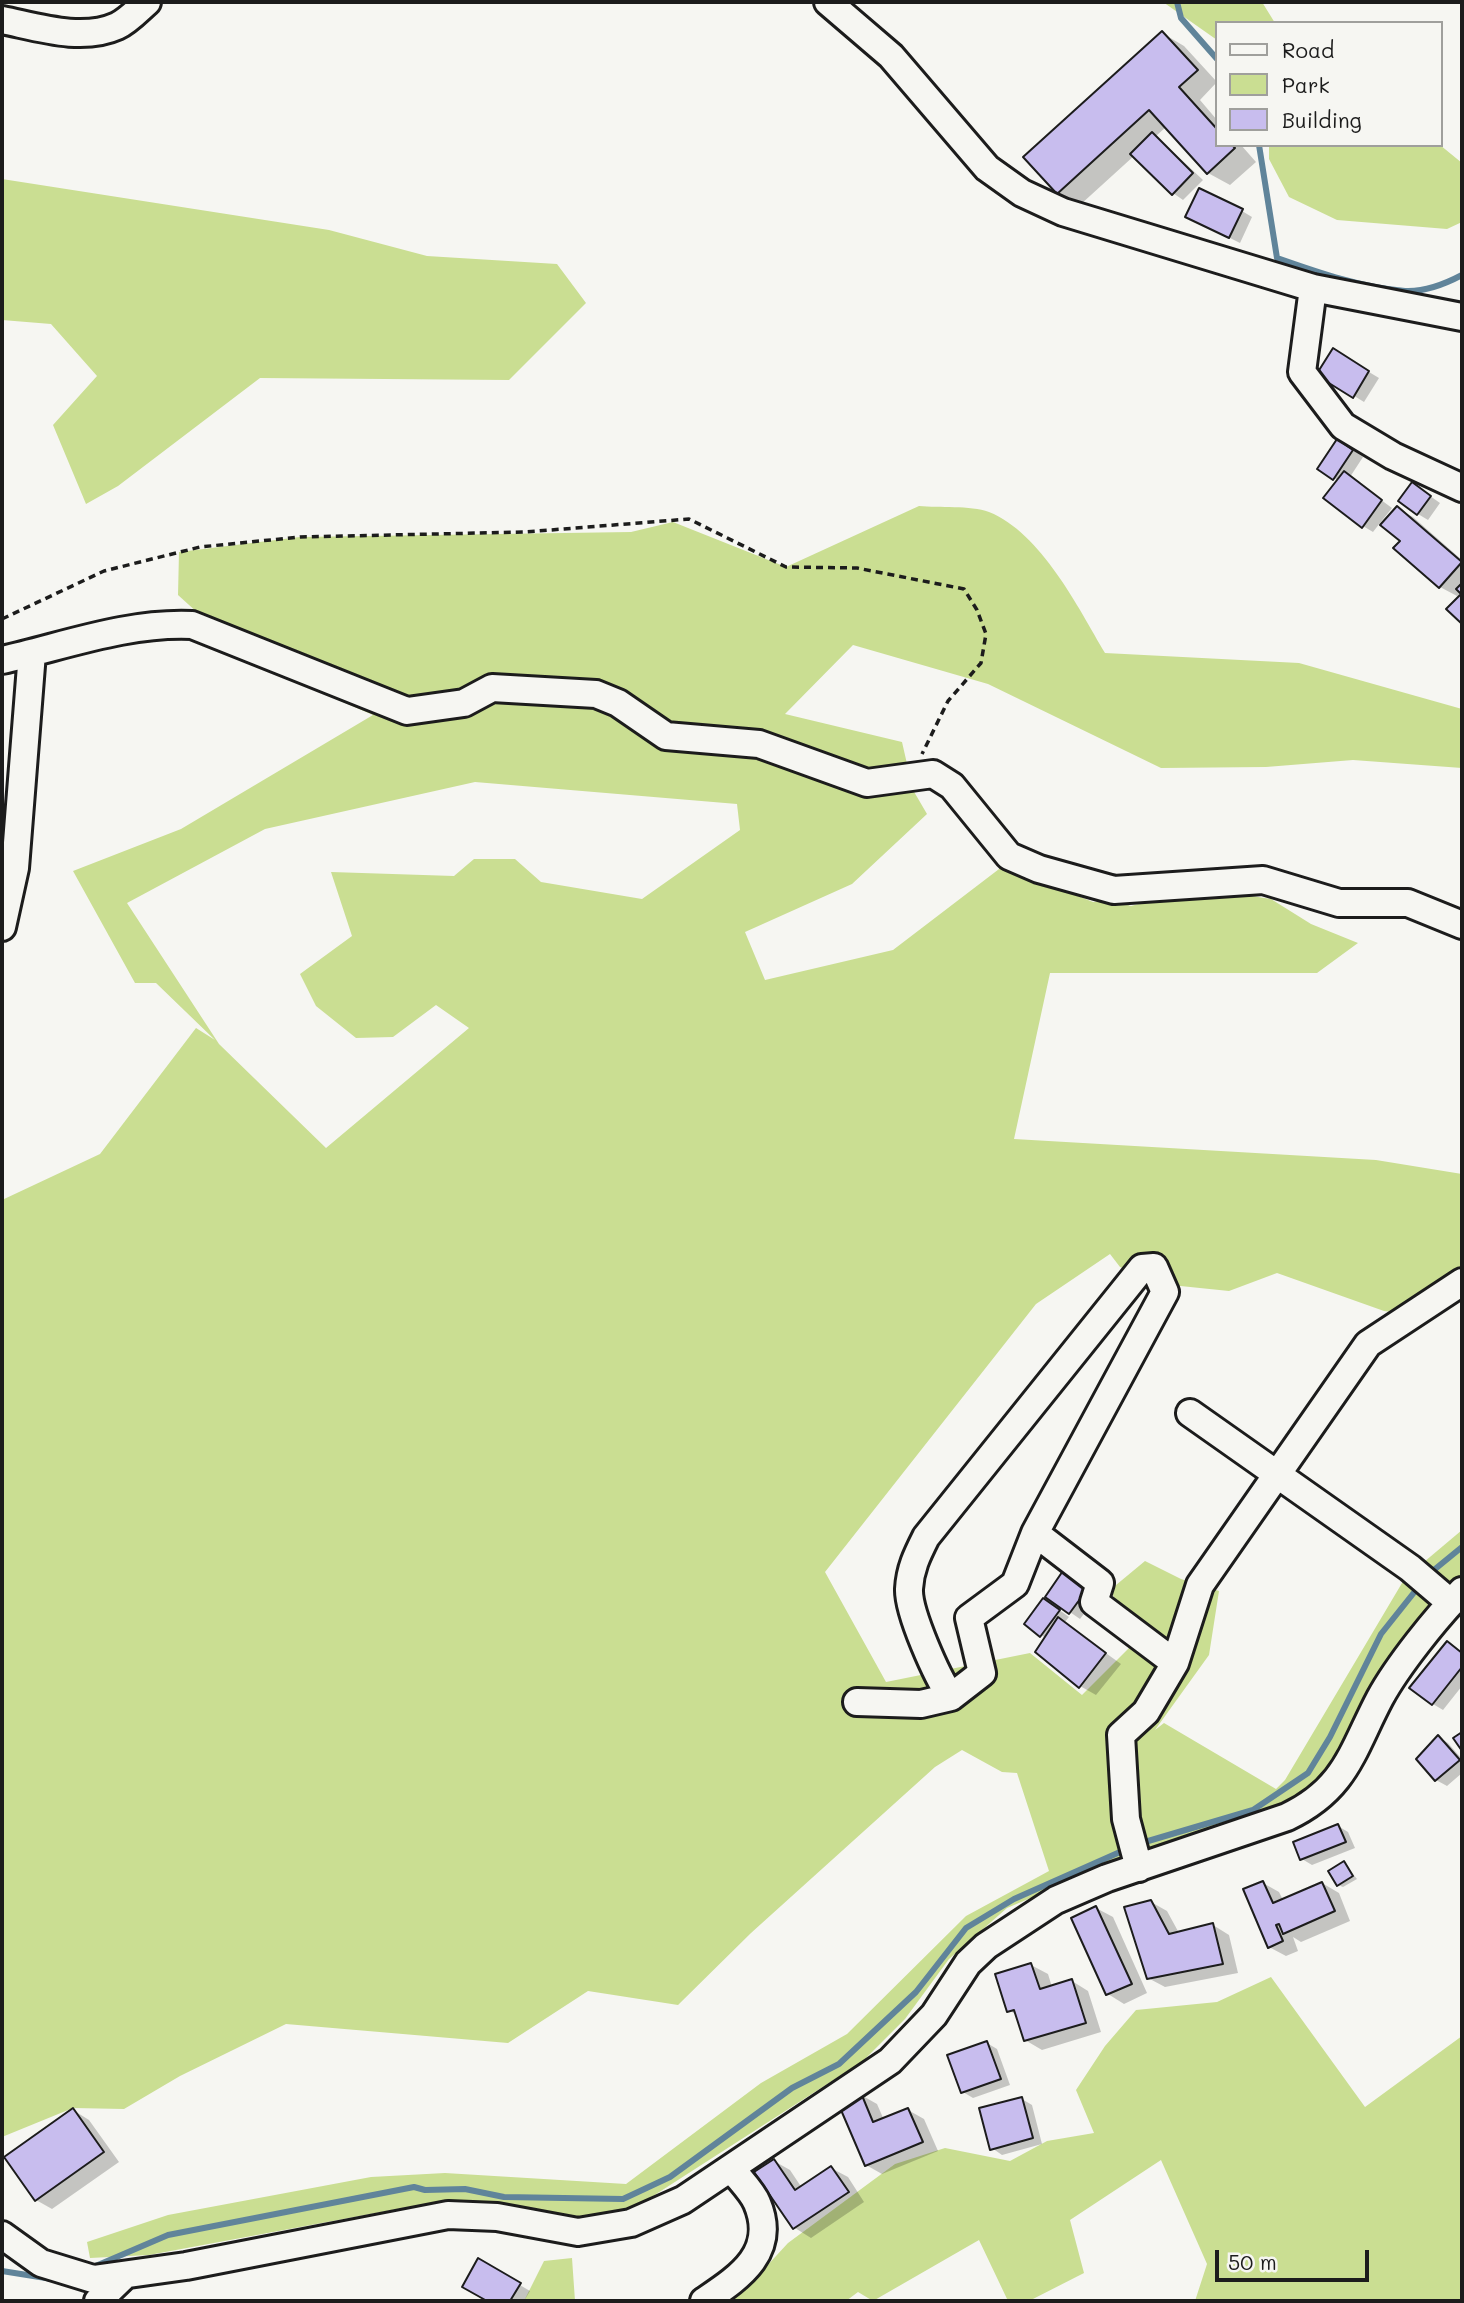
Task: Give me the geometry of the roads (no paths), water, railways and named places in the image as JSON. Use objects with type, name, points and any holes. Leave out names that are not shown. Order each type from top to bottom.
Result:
[{"type":"street","points":[[2,20],[78,33],[102,31],[119,25],[147,2]]},
{"type":"street","points":[[828,2],[891,56],[986,168],[1022,193],[1063,212],[1313,288],[1462,317]]},
{"type":"street","points":[[1313,288],[1301,372],[1343,426],[1394,456],[1462,488]]},
{"type":"street","points":[[2,660],[86,638],[169,624],[192,625],[407,711],[464,703],[492,688],[596,694],[618,703],[666,736],[759,744],[867,783],[933,774],[952,786],[1009,856],[1039,869],[1114,890],[1263,880],[1339,903],[1408,903],[1462,925]]},
{"type":"street","points":[[2,928],[15,868],[32,653]]},
{"type":"street","points":[[857,1702],[922,1704],[951,1697],[982,1673],[969,1618],[1015,1584],[1035,1534],[1164,1292],[1154,1268],[1142,1268],[926,1537],[912,1564],[909,1593],[936,1676],[951,1697]]},
{"type":"street","points":[[1139,1868],[1126,1819],[1121,1735],[1146,1712],[1175,1663],[1200,1585],[1368,1343],[1462,1282]]},
{"type":"street","points":[[2,2235],[41,2263],[66,2273],[93,2279],[124,2276],[448,2215],[496,2217],[578,2232],[631,2223],[683,2200],[890,2061],[927,2023],[968,1963],[986,1946],[1056,1900],[1287,1817],[1312,1805],[1344,1772],[1381,1696],[1413,1649],[1457,1597],[1410,1568],[1190,1413]]},
{"type":"street","points":[[1035,1534],[1100,1583],[1094,1602],[1175,1663]]},
{"type":"street","points":[[704,2301],[746,2272],[756,2257],[762,2226],[757,2202],[731,2168]]},
{"type":"street","points":[[98,2301],[124,2276]]},
{"type":"waterway","points":[[1177,2],[1181,18],[1216,58]]},
{"type":"waterway","points":[[1259,147],[1277,258],[1356,283],[1405,291],[1435,287],[1462,275]]},
{"type":"waterway","points":[[1429,1574],[1462,1547]]},
{"type":"waterway","points":[[1138,1844],[1253,1810],[1308,1773],[1330,1737],[1381,1634],[1420,1585]]},
{"type":"waterway","points":[[91,2268],[168,2235],[414,2187],[425,2190],[465,2189],[504,2197],[623,2199],[670,2177],[792,2088],[839,2064],[916,1992],[966,1928],[1014,1899],[1129,1848]]},
{"type":"waterway","points":[[2,2271],[52,2279]]}]
